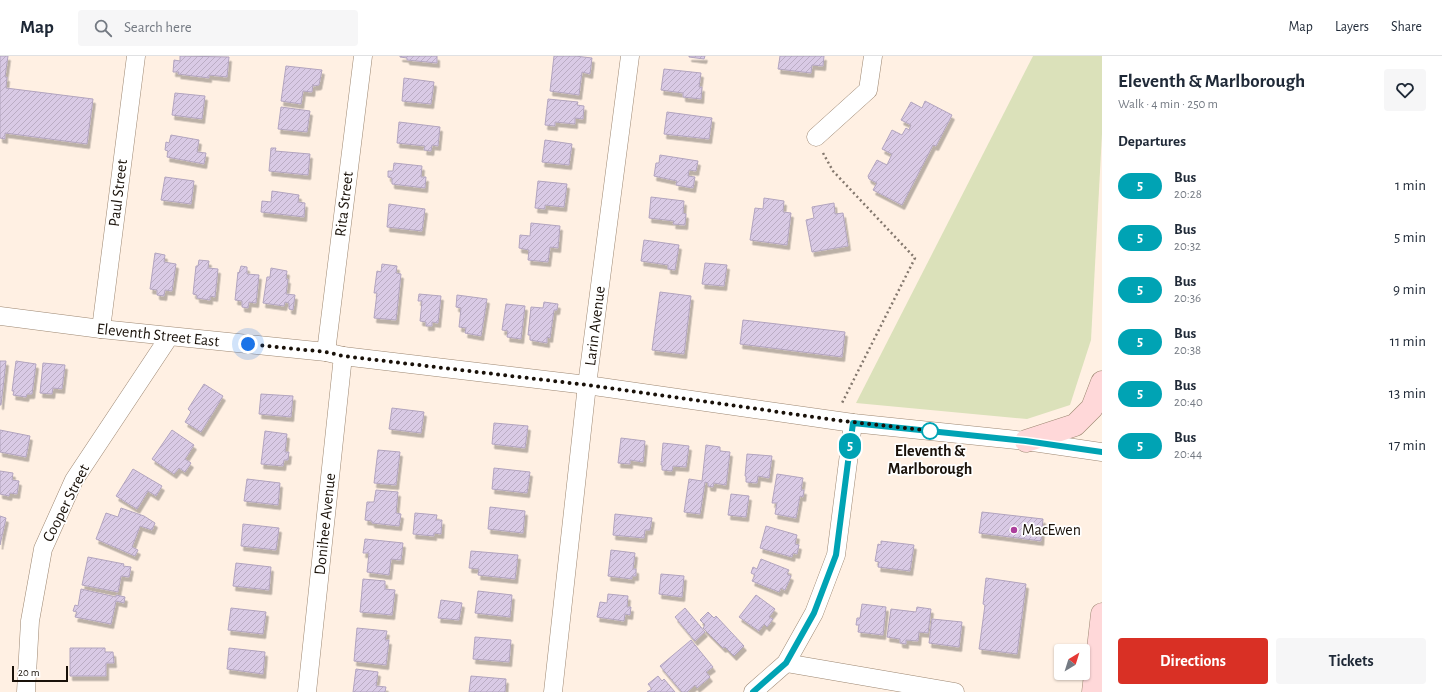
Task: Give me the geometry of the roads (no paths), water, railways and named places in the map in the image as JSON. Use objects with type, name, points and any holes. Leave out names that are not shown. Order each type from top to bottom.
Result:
[{"type":"main road","points":[[1026,441],[1075,425],[1092,408],[1102,382]]},
{"type":"main road","points":[[1093,692],[1102,614]]},
{"type":"street","name":"Paul Street","points":[[101,329],[136,56]]},
{"type":"street","name":"Rita Street","points":[[326,352],[363,56]]},
{"type":"street","name":"Larin Avenue","points":[[553,692],[587,385],[630,56]]},
{"type":"street","points":[[816,137],[868,90],[873,56]]},
{"type":"street","name":"Eleventh Street East","points":[[0,316],[169,337],[326,352],[343,356],[587,385],[853,423],[1026,441],[1102,452]]},
{"type":"street","name":"Cooper Street","points":[[26,692],[30,621],[42,549],[74,480],[169,337]]},
{"type":"street","name":"Donihee Avenue","points":[[307,692],[343,356]]},
{"type":"street","points":[[753,692],[786,663],[814,613],[836,555],[853,423]]},
{"type":"street","points":[[786,663],[955,692]]},
{"type":"place","name":"Eleventh & Marlborough","points":[[930,431]]},
{"type":"place","name":"MacEwen","points":[[1014,530]]}]
